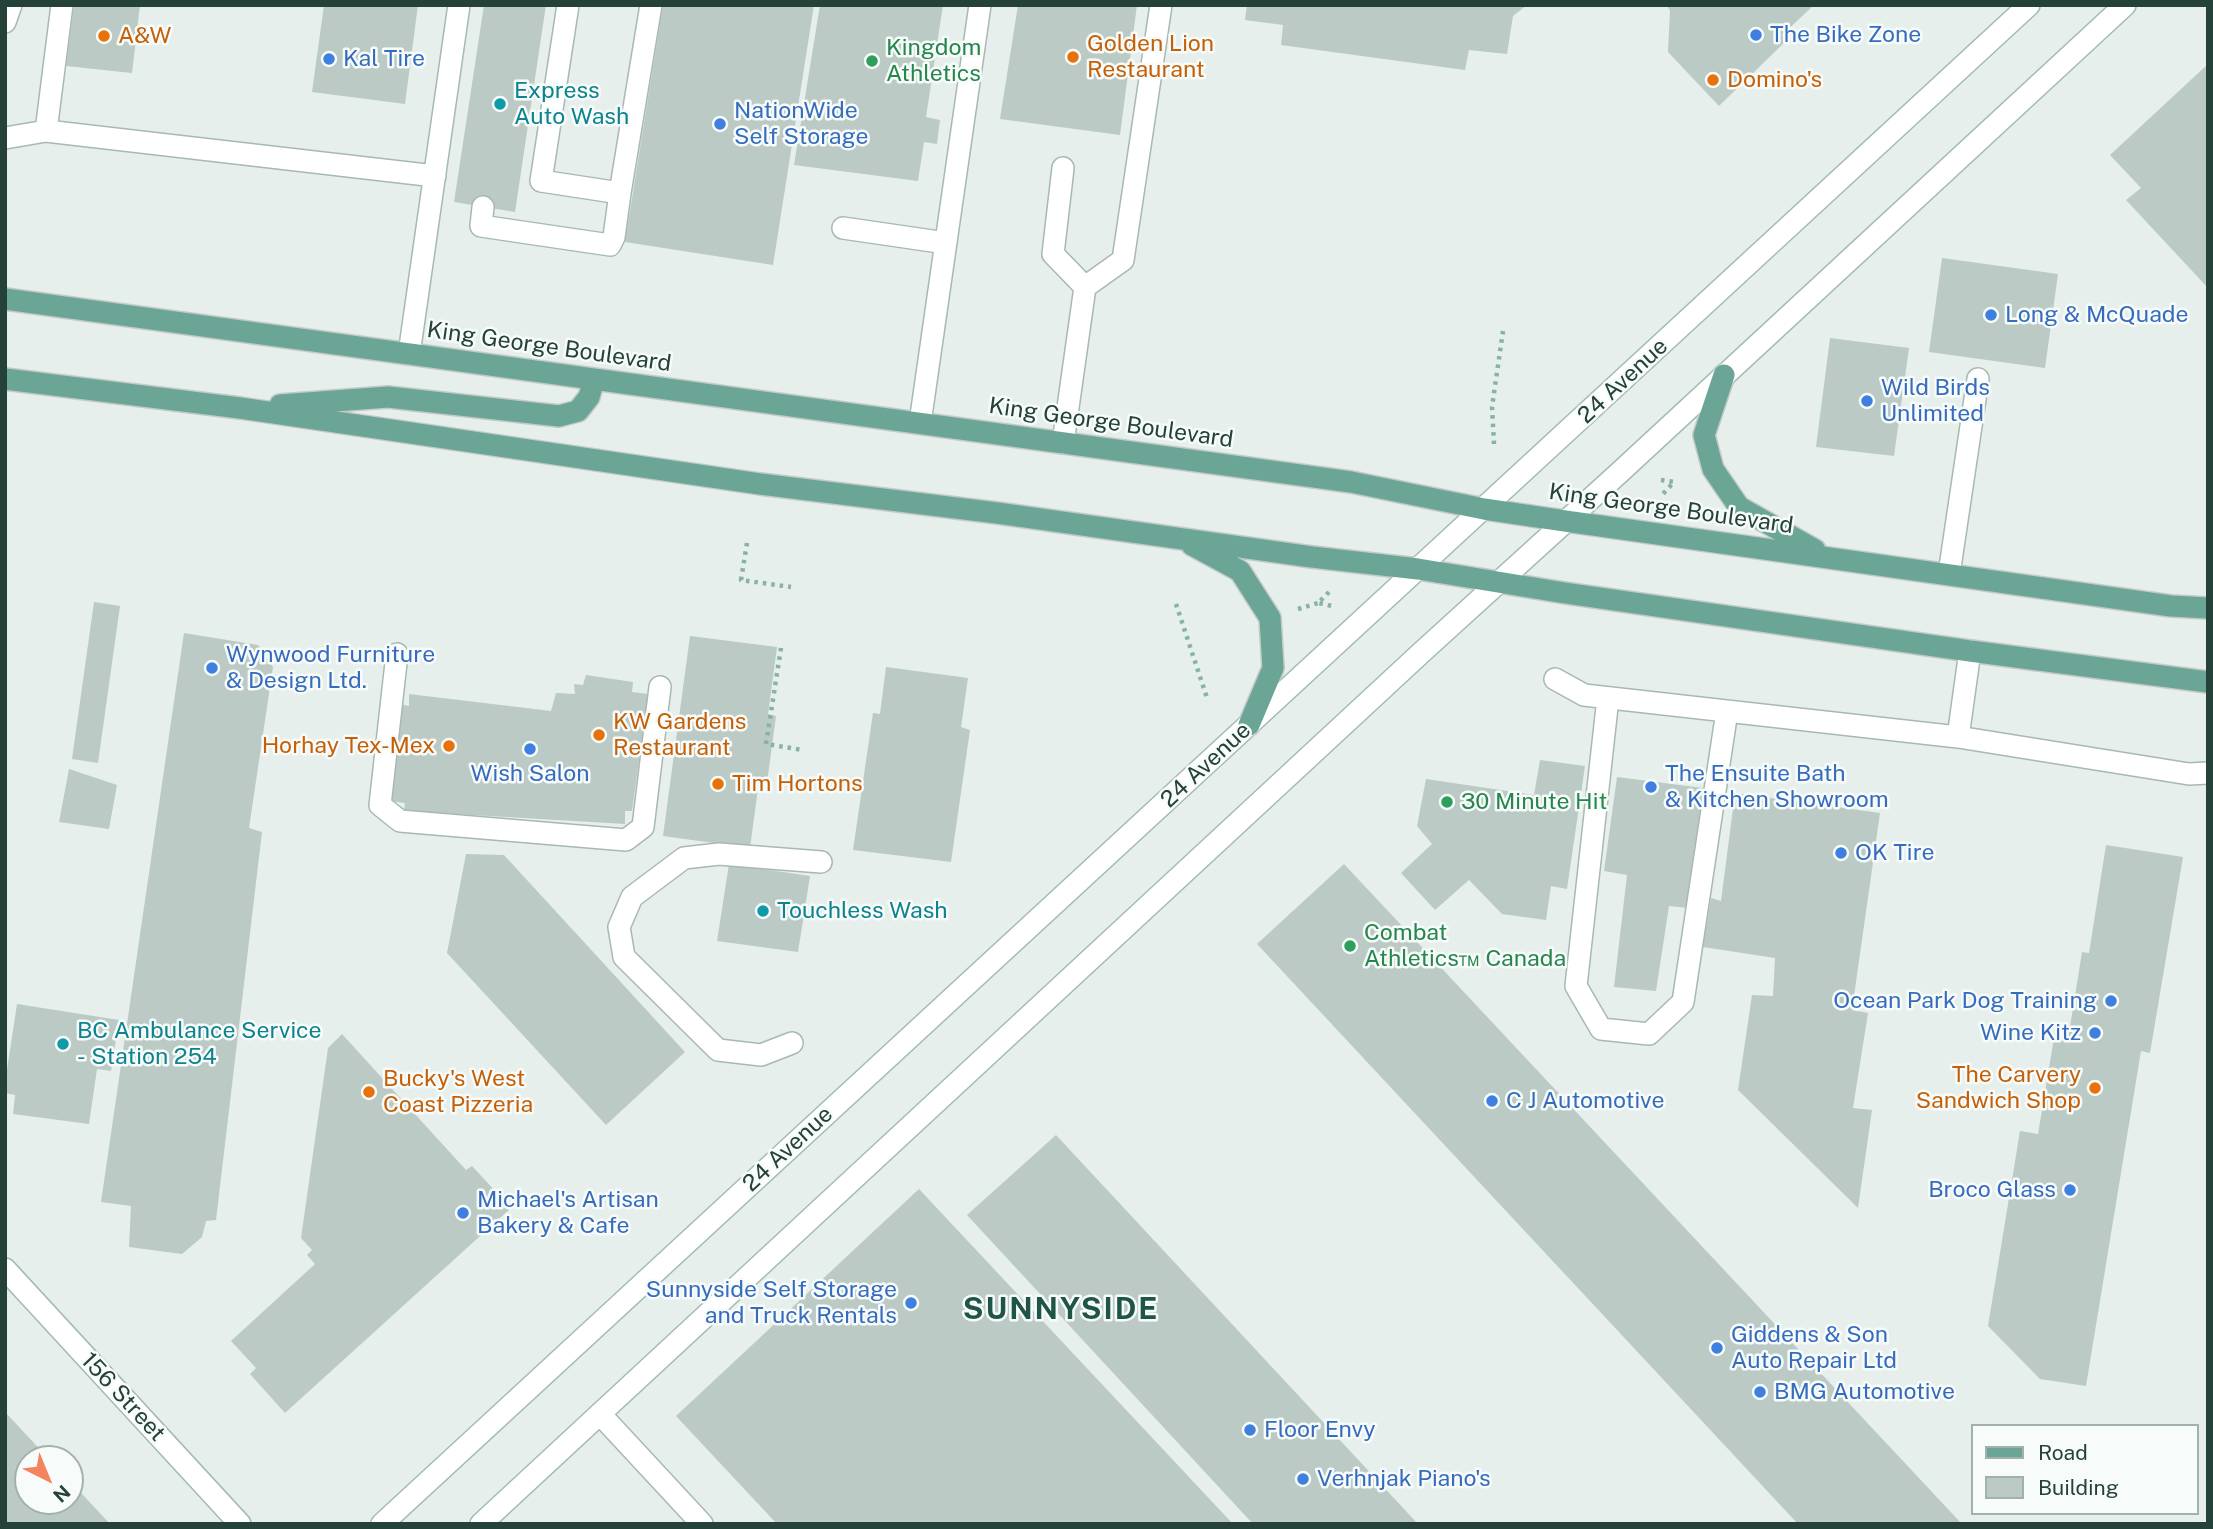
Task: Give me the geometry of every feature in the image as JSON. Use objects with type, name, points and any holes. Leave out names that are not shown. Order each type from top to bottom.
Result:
[{"type":"main road","points":[[5,22],[11,5]]},
{"type":"main road","points":[[47,131],[62,5]]},
{"type":"main road","points":[[409,354],[459,5]]},
{"type":"main road","points":[[568,5],[541,181],[621,193]]},
{"type":"main road","points":[[482,207],[481,226],[610,245],[614,237],[651,5]]},
{"type":"main road","points":[[920,423],[980,5]]},
{"type":"main road","points":[[1063,443],[1085,287],[1123,260],[1161,5]]},
{"type":"main road","name":"24 Avenue","points":[[382,1524],[2029,5]]},
{"type":"main road","points":[[481,1524],[2125,5]]},
{"type":"main road","points":[[5,138],[47,131],[435,176]]},
{"type":"main road","points":[[1063,168],[1053,254],[1085,287]]},
{"type":"main road","points":[[843,228],[946,243]]},
{"type":"main road","name":"King George Boulevard","points":[[10,302],[1351,482],[1484,509],[1564,521],[2171,606],[2208,608]]},
{"type":"main road","points":[[1724,375],[1704,435],[1713,469],[1739,507],[1826,556]]},
{"type":"main road","points":[[5,379],[240,408],[760,484],[1418,569],[1970,651],[2208,682]]},
{"type":"main road","points":[[240,408],[388,397],[559,416],[578,411],[589,397],[594,379]]},
{"type":"main road","points":[[1949,574],[1978,379]]},
{"type":"main road","points":[[1181,539],[1240,571],[1270,618],[1273,668],[1249,726]]},
{"type":"main road","points":[[1958,737],[1970,651]]},
{"type":"main road","points":[[397,654],[380,805],[400,821],[626,840],[643,827],[660,687]]},
{"type":"main road","points":[[1555,679],[1584,695],[1958,737],[2189,774],[2208,773]]},
{"type":"main road","points":[[1608,698],[1576,986],[1601,1029],[1649,1034],[1683,1002],[1727,711]]},
{"type":"main road","points":[[792,1043],[761,1055],[718,1050],[624,957],[619,927],[632,897],[684,858],[719,854],[821,862]]},
{"type":"main road","name":"156 Street","points":[[5,1269],[240,1524]]},
{"type":"main road","points":[[600,1414],[702,1524]]},
{"type":"path","points":[[1494,444],[1492,407],[1503,331]]},
{"type":"path","points":[[1661,480],[1674,482],[1662,495]]},
{"type":"path","points":[[747,543],[741,580],[791,587]]},
{"type":"path","points":[[1298,609],[1318,603],[1333,588]]},
{"type":"path","points":[[1318,603],[1336,607]]},
{"type":"path","points":[[1176,604],[1208,701]]},
{"type":"path","points":[[781,649],[766,744],[803,750]]},
{"type":"building","name":"A&W","points":[[74,5],[140,5],[132,73],[66,66]]},
{"type":"building","points":[[324,5],[418,5],[405,104],[312,92]]},
{"type":"building","name":"Express Auto Wash","points":[[484,5],[546,5],[515,212],[454,202]]},
{"type":"building","name":"NationWide Self Storage","points":[[663,5],[814,5],[773,265],[625,242]]},
{"type":"building","name":"Kingdom Athletics","points":[[820,5],[943,5],[926,117],[940,120],[937,144],[924,142],[918,181],[794,165]]},
{"type":"building","points":[[1018,5],[1137,5],[1120,135],[1000,119]]},
{"type":"building","points":[[1247,5],[1527,5],[1513,16],[1507,54],[1469,50],[1465,70],[1281,45],[1283,25],[1245,20]]},
{"type":"building","points":[[1666,5],[1814,5],[1782,35],[1787,40],[1719,106],[1668,52],[1670,10]]},
{"type":"building","points":[[2208,64],[2208,288],[2126,200],[2141,188],[2110,155]]},
{"type":"building","points":[[1942,258],[2058,274],[2045,368],[1929,352]]},
{"type":"building","points":[[1830,338],[1909,348],[1894,456],[1816,447]]},
{"type":"building","points":[[94,602],[120,606],[98,763],[72,759]]},
{"type":"building","points":[[184,633],[258,645],[273,667],[249,828],[262,832],[216,1220],[206,1221],[202,1237],[182,1254],[129,1247],[131,1206],[101,1202]]},
{"type":"building","points":[[690,636],[777,647],[768,714],[776,716],[767,783],[759,781],[750,848],[663,836]]},
{"type":"building","points":[[886,667],[968,678],[961,727],[970,730],[951,862],[853,850],[873,713],[880,714]]},
{"type":"building","points":[[586,675],[633,682],[632,692],[648,694],[632,811],[625,811],[625,824],[404,811],[405,803],[388,801],[400,704],[409,706],[409,694],[551,711],[556,693],[575,694],[574,684],[583,685]]},
{"type":"building","points":[[1540,760],[1585,766],[1567,889],[1551,886],[1546,920],[1502,914],[1469,880],[1435,910],[1401,873],[1432,844],[1417,826],[1426,779],[1534,795]]},
{"type":"building","points":[[69,769],[117,785],[109,829],[59,822]]},
{"type":"building","points":[[1617,777],[1703,788],[1688,908],[1669,906],[1656,991],[1614,987],[1627,875],[1604,871]]},
{"type":"building","points":[[1735,793],[1880,813],[1852,1010],[1868,1013],[1853,1108],[1872,1110],[1858,1208],[1738,1090],[1752,995],[1773,996],[1775,958],[1703,947],[1711,898],[1721,901]]},
{"type":"building","points":[[2106,845],[2183,857],[2150,1053],[2141,1051],[2086,1386],[2040,1379],[1988,1326],[2020,1131],[2038,1134],[2054,1038],[2068,1039],[2082,952],[2089,953]]},
{"type":"building","points":[[466,854],[504,855],[685,1052],[606,1125],[447,953]]},
{"type":"building","name":"Touchless Wash","points":[[729,864],[810,876],[798,952],[717,941]]},
{"type":"building","points":[[1344,864],[1962,1524],[1798,1524],[1257,944]]},
{"type":"building","name":"BC Ambulance Service - Station 254","points":[[17,1004],[119,1020],[111,1071],[97,1069],[89,1124],[13,1114],[15,1095],[5,1093],[5,1083]]},
{"type":"building","points":[[342,1034],[466,1170],[472,1166],[511,1208],[285,1413],[250,1374],[256,1368],[231,1341],[315,1264],[307,1255],[312,1250],[301,1238],[328,1048]]},
{"type":"building","points":[[1056,1135],[1418,1524],[1253,1524],[967,1215]]},
{"type":"building","name":"Sunnyside Self Storage and Truck Rentals","points":[[919,1189],[1233,1524],[777,1524],[676,1416]]},
{"type":"building","points":[[5,1412],[36,1445],[14,1445],[14,1515],[84,1515],[84,1496],[110,1524],[5,1524]]},
{"type":"place","name":"The Bike Zone","points":[[1756,35]]},
{"type":"place","name":"A&W","points":[[104,36]]},
{"type":"place","name":"Golden Lion Restaurant","points":[[1073,57]]},
{"type":"place","name":"Kal Tire","points":[[329,59]]},
{"type":"place","name":"Kingdom Athletics","points":[[872,61]]},
{"type":"place","name":"Domino's","points":[[1713,80]]},
{"type":"place","name":"Express Auto Wash","points":[[500,104]]},
{"type":"place","name":"NationWide Self Storage","points":[[720,124]]},
{"type":"place","name":"Long & McQuade","points":[[1991,315]]},
{"type":"place","name":"Wild Birds Unlimited","points":[[1867,401]]},
{"type":"place","name":"Wynwood Furniture & Design Ltd.","points":[[212,668]]},
{"type":"place","name":"KW Gardens Restaurant","points":[[599,735]]},
{"type":"place","name":"Horhay Tex-Mex","points":[[449,746]]},
{"type":"place","name":"Wish Salon","points":[[530,749]]},
{"type":"place","name":"Tim Hortons","points":[[718,784]]},
{"type":"place","name":"The Ensuite Bath & Kitchen Showroom","points":[[1651,787]]},
{"type":"place","name":"30 Minute Hit","points":[[1447,802]]},
{"type":"place","name":"OK Tire","points":[[1841,853]]},
{"type":"place","name":"Touchless Wash","points":[[763,911]]},
{"type":"place","name":"Combat Athletics™ Canada","points":[[1350,946]]},
{"type":"place","name":"Ocean Park Dog Training","points":[[2111,1001]]},
{"type":"place","name":"Wine Kitz","points":[[2095,1033]]},
{"type":"place","name":"BC Ambulance Service - Station 254","points":[[63,1044]]},
{"type":"place","name":"The Carvery Sandwich Shop","points":[[2095,1088]]},
{"type":"place","name":"Bucky's West Coast Pizzeria","points":[[369,1092]]},
{"type":"place","name":"C J Automotive","points":[[1492,1101]]},
{"type":"place","name":"Broco Glass","points":[[2070,1190]]},
{"type":"place","name":"Michael's Artisan Bakery & Cafe","points":[[463,1213]]},
{"type":"place","name":"Sunnyside Self Storage and Truck Rentals","points":[[911,1303]]},
{"type":"place","name":"Giddens & Son Auto Repair Ltd","points":[[1717,1348]]},
{"type":"place","name":"BMG Automotive","points":[[1760,1392]]},
{"type":"place","name":"Floor Envy","points":[[1250,1430]]},
{"type":"place","name":"Verhnjak Piano's","points":[[1303,1479]]},
{"type":"district","name":"SUNNYSIDE","points":[[1061,1310]]}]
